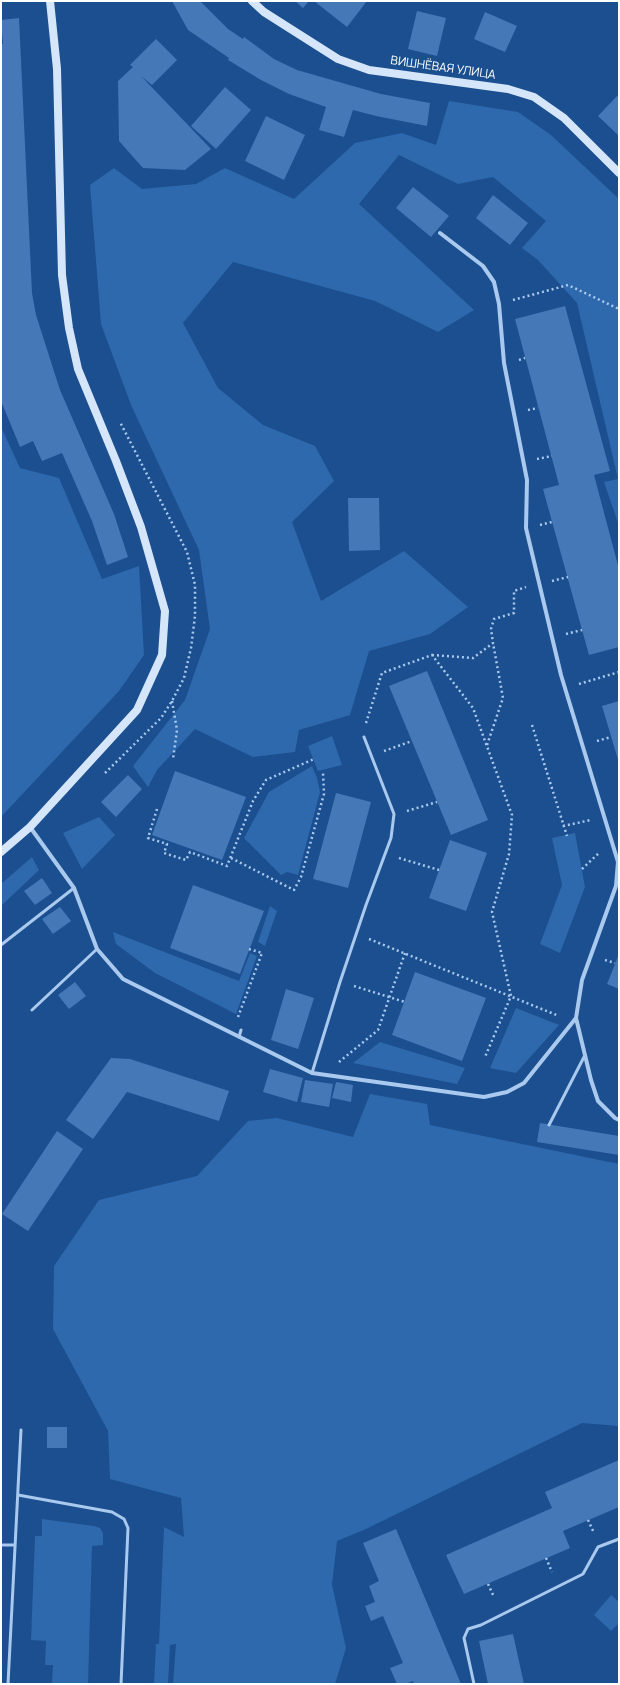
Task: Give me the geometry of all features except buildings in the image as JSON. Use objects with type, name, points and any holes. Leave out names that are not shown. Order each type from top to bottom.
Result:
[{"type":"street","points":[[1,852],[30,827],[137,710],[162,656],[165,611],[141,527],[78,369],[69,328],[62,275],[57,69],[50,1]]},
{"type":"street","name":"ВИШНЁВАЯ УЛИЦА","points":[[252,1],[264,12],[338,59],[369,70],[508,89],[534,97],[564,118],[619,173]]},
{"type":"street","points":[[30,827],[74,888],[97,949],[123,979],[312,1073],[484,1097],[507,1092],[524,1083],[574,1019],[582,980],[616,886],[618,862],[553,643],[526,528],[527,480],[504,363],[499,304],[494,282],[483,266],[440,233]]},
{"type":"street","points":[[574,1019],[598,1101],[615,1118],[619,1120]]},
{"type":"lane","points":[[312,1073],[356,934],[391,838],[394,814],[364,737]]},
{"type":"lane","points":[[1,945],[74,888]]},
{"type":"lane","points":[[32,1010],[97,949]]},
{"type":"lane","points":[[239,1036],[241,1030]]},
{"type":"lane","points":[[549,1125],[585,1055]]},
{"type":"lane","points":[[8,1684],[21,1430]]},
{"type":"lane","points":[[18,1495],[112,1512],[124,1519],[128,1528],[121,1684]]},
{"type":"lane","points":[[474,1684],[464,1638],[468,1630],[551,1592],[583,1574],[598,1547],[619,1539]]},
{"type":"lane","points":[[1,1545],[15,1546]]},
{"type":"path","points":[[499,304],[568,285],[619,309]]},
{"type":"path","points":[[487,746],[503,698],[491,629],[494,620],[514,613],[514,591],[539,584]]},
{"type":"path","points":[[364,737],[367,717],[382,673],[432,656],[473,658],[493,643]]},
{"type":"path","points":[[432,656],[472,708],[512,815],[509,854],[492,912],[511,996],[485,1057]]},
{"type":"path","points":[[566,688],[619,672]]},
{"type":"path","points":[[172,701],[177,730],[173,759]]},
{"type":"path","points":[[532,725],[567,836]]},
{"type":"path","points":[[372,756],[412,741]]},
{"type":"path","points":[[157,809],[148,838],[167,844],[164,853],[186,860],[190,852],[227,866],[253,801],[266,780],[314,759]]},
{"type":"path","points":[[230,858],[294,890],[302,877],[324,794],[323,773]]},
{"type":"path","points":[[394,814],[437,802]]},
{"type":"path","points":[[563,826],[605,818]]},
{"type":"path","points":[[582,869],[611,840]]},
{"type":"path","points":[[385,853],[439,870]]},
{"type":"path","points":[[356,934],[511,996],[574,1019]]},
{"type":"path","points":[[237,1020],[262,953],[249,949]]},
{"type":"path","points":[[322,1075],[378,1030],[405,953]]},
{"type":"path","points":[[340,982],[405,1002]]},
{"type":"path","points":[[588,1520],[595,1534]]},
{"type":"path","points":[[546,1558],[552,1572]]},
{"type":"path","points":[[488,1584],[494,1597]]},
{"type":"shaded area","points":[[449,101],[518,112],[551,135],[619,199],[619,526],[604,482],[618,479],[577,303],[538,260],[522,248],[546,221],[493,177],[458,184],[399,155],[359,204],[474,310],[438,332],[375,301],[233,262],[183,323],[218,388],[263,425],[315,446],[334,481],[292,522],[321,601],[404,551],[468,607],[430,634],[369,651],[350,715],[299,730],[295,752],[253,757],[195,729],[157,770],[148,787],[133,766],[185,700],[210,629],[199,550],[131,405],[101,324],[90,185],[114,168],[142,189],[196,184],[225,168],[294,199],[355,143],[402,133],[436,145]]},
{"type":"shaded area","points":[[1,427],[20,468],[59,478],[102,579],[139,566],[144,655],[119,691],[1,817]]},
{"type":"shaded area","points":[[332,736],[342,765],[318,771],[308,746]]},
{"type":"shaded area","points":[[312,766],[317,778],[320,792],[298,875],[287,872],[281,875],[244,838],[269,792]]},
{"type":"shaded area","points":[[99,817],[115,835],[82,869],[63,833]]},
{"type":"shaded area","points":[[575,833],[585,887],[560,953],[540,944],[562,885],[552,838]]},
{"type":"shaded area","points":[[32,857],[39,870],[1,906],[1,884]]},
{"type":"shaded area","points":[[270,906],[277,911],[265,946],[258,942]]},
{"type":"shaded area","points":[[113,932],[239,981],[250,953],[257,956],[236,1014],[155,973],[116,944]]},
{"type":"shaded area","points":[[516,1008],[559,1025],[516,1073],[490,1068]]},
{"type":"shaded area","points":[[380,1042],[465,1068],[457,1084],[353,1063]]},
{"type":"shaded area","points":[[370,1094],[427,1104],[430,1125],[619,1164],[619,1426],[582,1423],[366,1529],[337,1541],[332,1585],[346,1648],[335,1684],[173,1684],[176,1644],[170,1645],[168,1684],[154,1684],[156,1644],[159,1644],[164,1527],[184,1537],[181,1498],[110,1479],[108,1431],[53,1329],[54,1266],[99,1200],[197,1176],[248,1121],[277,1118],[353,1137]]},
{"type":"shaded area","points":[[42,1519],[94,1526],[100,1528],[103,1533],[103,1545],[92,1546],[88,1684],[52,1684],[53,1665],[45,1665],[46,1641],[31,1640],[35,1536],[42,1536]]},
{"type":"shaded area","points":[[611,1595],[619,1602],[619,1623],[611,1631],[594,1615]]}]
